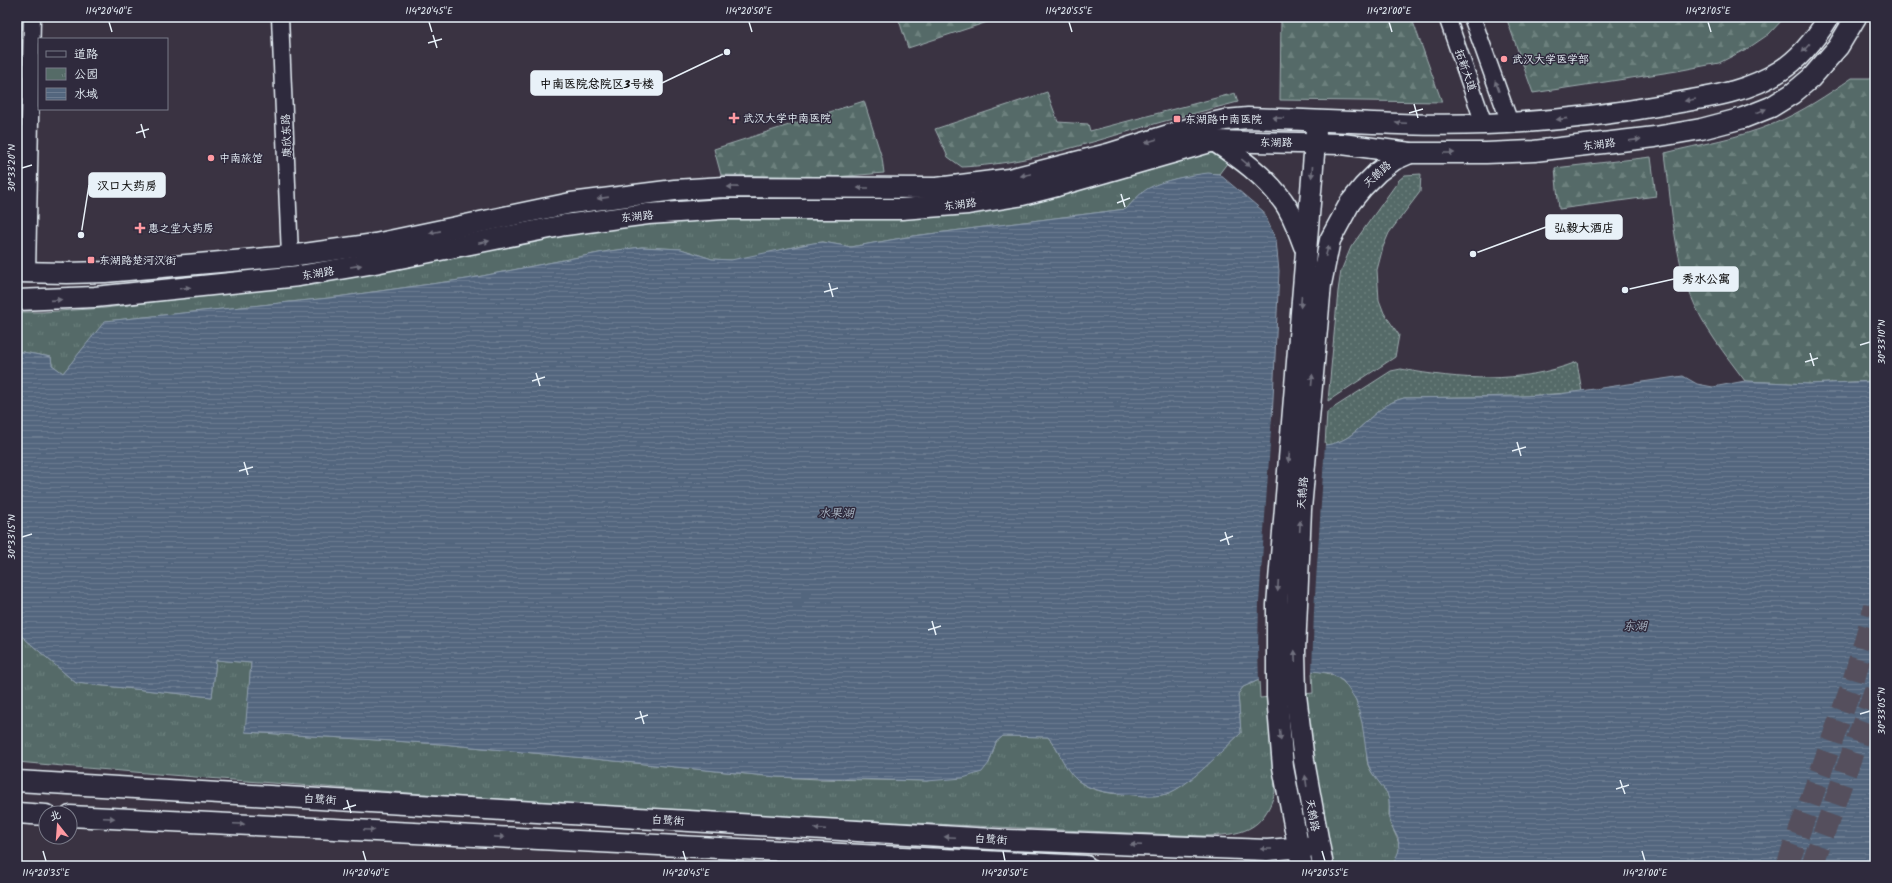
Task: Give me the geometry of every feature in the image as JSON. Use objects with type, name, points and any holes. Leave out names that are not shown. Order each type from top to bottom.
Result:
[{"type":"main road","name":"东湖路","points":[[22,273],[105,272],[290,256],[375,244],[571,203],[675,190],[724,187],[937,188],[1009,179],[1108,154],[1191,128],[1225,120],[1248,118],[1431,124],[1484,124],[1600,115],[1721,96],[1741,90],[1780,71],[1795,60],[1808,46],[1829,17]]},
{"type":"main road","name":"东湖路","points":[[17,300],[95,297],[299,276],[390,260],[565,225],[632,216],[724,209],[902,209],[968,204],[1018,196],[1058,186],[1214,141],[1342,144],[1410,153],[1486,154],[1534,151],[1655,137],[1701,130],[1743,118],[1771,107],[1792,94],[1811,78],[1838,47],[1856,17]]},
{"type":"main road","name":"天鹅路","points":[[1300,418],[1306,250],[1317,120]]},
{"type":"main road","points":[[1214,141],[1241,158],[1257,171],[1283,201],[1294,221],[1306,250]]},
{"type":"main road","name":"天鹅路","points":[[1323,866],[1287,695],[1277,605],[1300,418],[1321,284],[1330,240],[1350,204],[1363,187],[1394,160],[1410,153]]},
{"type":"main road","name":"天鹅路","points":[[1287,695],[1283,767],[1299,857]]},
{"type":"main road","name":"白鹭街","points":[[17,780],[1008,840],[1267,850],[1299,857],[1318,846]]},
{"type":"main road","points":[[17,814],[38,815]]},
{"type":"main road","name":"白鹭街","points":[[78,816],[1086,866]]},
{"type":"street","points":[[22,273],[22,215],[32,17]]},
{"type":"street","name":"康欣东路","points":[[280,17],[290,256]]},
{"type":"street","name":"拓新大道","points":[[1447,17],[1484,124]]},
{"type":"street","points":[[1472,17],[1510,123]]},
{"type":"green space","points":[[898,17],[1003,17],[908,48]]},
{"type":"green space","points":[[1281,17],[1417,17],[1412,19],[1442,102],[1280,100]]},
{"type":"green space","points":[[1506,17],[1785,17],[1769,34],[1750,47],[1719,63],[1677,71],[1533,93]]},
{"type":"green space","points":[[1852,78],[1875,78],[1875,381],[1809,384],[1745,381],[1715,340],[1702,319],[1685,279],[1676,244],[1665,153],[1733,137],[1773,124],[1804,109]]},
{"type":"green space","points":[[1047,92],[1058,122],[1088,124],[1090,131],[1235,93],[1238,102],[1072,148],[1029,158],[962,167],[948,157],[935,129]]},
{"type":"green space","points":[[864,101],[882,158],[884,173],[835,177],[721,175],[714,149]]},
{"type":"green space","points":[[1213,149],[1228,162],[1219,174],[1192,176],[1172,180],[1154,186],[1144,192],[1126,209],[913,236],[851,247],[823,242],[801,245],[743,259],[731,260],[712,259],[681,249],[642,247],[609,251],[467,279],[329,298],[106,321],[63,373],[52,365],[51,357],[17,351],[17,312],[105,308],[323,280],[607,226],[723,217],[871,219]]},
{"type":"green space","points":[[1651,157],[1656,196],[1559,209],[1555,168]]},
{"type":"green space","points":[[1421,174],[1420,192],[1389,233],[1383,247],[1377,270],[1379,300],[1384,313],[1399,335],[1395,357],[1328,401],[1341,271],[1351,247],[1399,180],[1405,175]]},
{"type":"green space","points":[[1577,362],[1582,392],[1523,396],[1404,398],[1392,402],[1381,409],[1347,438],[1325,445],[1327,412],[1391,371],[1401,369],[1446,376],[1490,378],[1512,377],[1555,369]]},
{"type":"green space","points":[[17,632],[76,683],[212,697],[216,660],[251,663],[246,732],[442,744],[777,777],[927,781],[989,763],[996,742],[1003,736],[1048,737],[1073,776],[1092,789],[1103,792],[1149,796],[1166,794],[1175,790],[1195,776],[1241,733],[1238,694],[1243,687],[1259,680],[1260,698],[1271,697],[1275,792],[1264,816],[1249,829],[1229,834],[1203,836],[906,823],[461,797],[165,775],[17,762]]},
{"type":"green space","points":[[1312,671],[1326,673],[1338,678],[1347,685],[1358,706],[1362,718],[1368,765],[1387,793],[1390,823],[1399,845],[1398,854],[1393,866],[1333,866],[1318,804],[1304,694],[1313,693]]},
{"type":"water","name":"水果湖","points":[[1208,173],[1219,174],[1263,211],[1276,240],[1279,271],[1272,420],[1278,432],[1325,445],[1337,442],[1347,438],[1381,409],[1392,402],[1404,398],[1560,394],[1683,376],[1697,384],[1713,387],[1745,381],[1809,384],[1875,381],[1875,866],[1393,866],[1399,850],[1398,838],[1390,823],[1389,800],[1387,793],[1372,773],[1368,764],[1362,723],[1356,700],[1343,681],[1330,673],[1312,671],[1259,680],[1243,687],[1238,694],[1241,733],[1185,784],[1166,794],[1144,796],[1105,792],[1093,789],[1077,780],[1068,770],[1048,737],[1003,736],[996,742],[989,763],[982,772],[963,778],[927,781],[777,777],[442,744],[245,732],[251,663],[216,660],[212,697],[76,683],[17,632],[17,351],[51,357],[52,365],[63,373],[105,321],[329,298],[467,279],[609,251],[642,247],[681,249],[712,259],[731,260],[813,243],[823,242],[851,247],[913,236],[1126,209],[1141,194],[1153,186],[1177,178]]},
{"type":"pier","points":[[1272,416],[1274,416],[1275,425],[1279,430],[1325,443],[1314,611],[1312,673],[1259,682],[1259,603]]},
{"type":"tunnel","points":[[1787,866],[1853,682],[1875,606]]},
{"type":"tunnel","points":[[1812,866],[1875,690]]},
{"type":"place","name":"中南医院总院区3号楼","points":[[727,52]]},
{"type":"place","name":"武汉大学医学部","points":[[1504,59]]},
{"type":"place","name":"武汉大学中南医院","points":[[734,118]]},
{"type":"place","name":"东湖路中南医院","points":[[1177,119]]},
{"type":"place","name":"中南旅馆","points":[[211,158]]},
{"type":"place","name":"惠之堂大药房","points":[[140,228]]},
{"type":"place","name":"汉口大药房","points":[[81,235]]},
{"type":"place","name":"弘毅大酒店","points":[[1473,254]]},
{"type":"place","name":"东湖路楚河汉街","points":[[91,260]]},
{"type":"place","name":"秀水公寓","points":[[1625,290]]},
{"type":"water label","name":"东湖","points":[[1635,626]]}]
